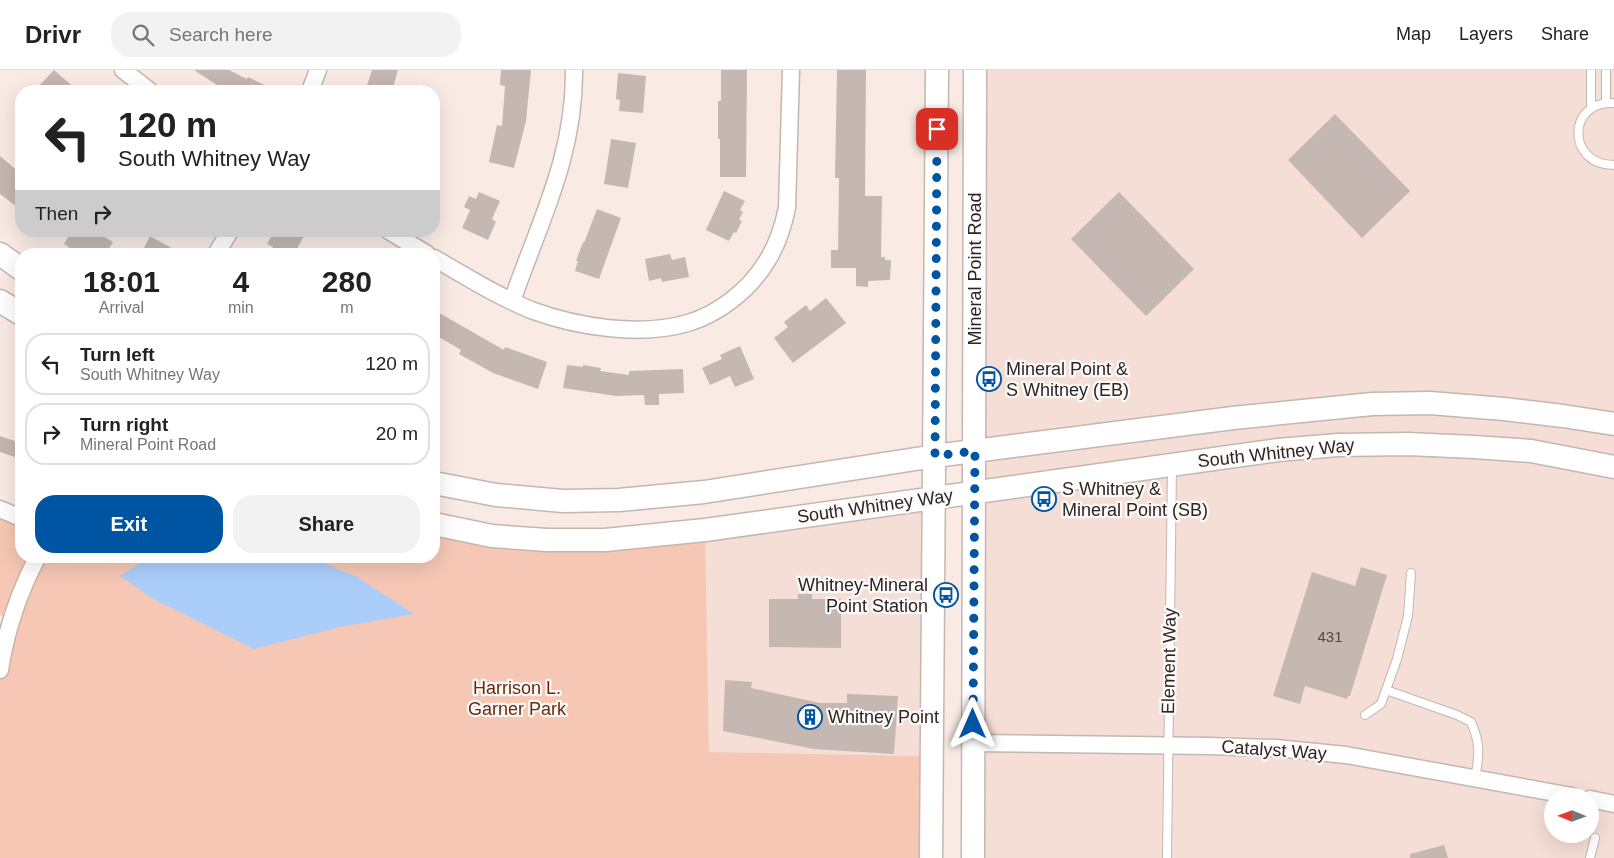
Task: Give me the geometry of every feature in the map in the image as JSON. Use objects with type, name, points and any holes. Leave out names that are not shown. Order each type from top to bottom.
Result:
[{"type":"main road","points":[[931,858],[937,70]]},
{"type":"main road","name":"Mineral Point Road","points":[[973,858],[975,70]]},
{"type":"main road","points":[[0,254],[15,264]]},
{"type":"main road","points":[[0,301],[15,310]]},
{"type":"main road","points":[[440,484],[496,495],[563,502],[619,500],[704,492],[935,456],[1233,418],[1372,404],[1430,404],[1504,409],[1614,424]]},
{"type":"main road","name":"South Whitney Way","points":[[440,525],[492,536],[547,540],[604,540],[705,530],[1278,450],[1338,445],[1408,444],[1531,451],[1614,467]]},
{"type":"street","points":[[123,70],[142,85]]},
{"type":"street","points":[[312,85],[318,70]]},
{"type":"street","points":[[512,301],[559,174],[570,126],[574,70]]},
{"type":"street","points":[[440,261],[531,310],[565,320],[604,328],[650,330],[688,323],[725,306],[748,286],[766,263],[783,227],[788,208],[791,70]]},
{"type":"street","points":[[220,248],[226,237]]},
{"type":"street","points":[[399,237],[417,248]]},
{"type":"street","points":[[0,509],[15,515]]},
{"type":"street","points":[[0,670],[6,617],[34,563]]},
{"type":"street","name":"Catalyst Way","points":[[973,743],[1276,748],[1346,755],[1544,791]]},
{"type":"street","points":[[1599,801],[1614,804]]},
{"type":"lane","points":[[1591,70],[1591,107]]},
{"type":"lane","points":[[1606,70],[1610,102],[1591,107],[1584,114],[1579,124],[1578,134],[1580,145],[1594,161],[1604,165],[1614,165]]},
{"type":"lane","name":"Element Way","points":[[1167,858],[1172,465]]},
{"type":"lane","points":[[1365,716],[1381,704],[1397,659],[1408,616],[1411,573]]},
{"type":"lane","points":[[1386,690],[1472,722],[1478,736],[1475,780]]},
{"type":"lane","points":[[1590,858],[1593,843]]},
{"type":"shaded area","points":[[975,70],[1614,70],[1614,858],[973,858]]},
{"type":"shaded area","points":[[934,498],[932,754],[916,756],[709,752],[705,530]]},
{"type":"green space","name":"Harrison L. Garner Park","points":[[0,509],[15,515],[15,563],[440,563],[440,525],[492,536],[705,530],[709,752],[916,756],[932,754],[931,858],[0,858],[0,670],[11,619],[0,615]]},
{"type":"water","points":[[141,563],[324,563],[357,577],[414,614],[340,627],[254,649],[153,599],[120,576]]},
{"type":"building","points":[[54,70],[71,85],[40,85]]},
{"type":"building","points":[[194,70],[229,70],[265,85],[217,85]]},
{"type":"building","points":[[372,70],[398,70],[394,85],[367,85]]},
{"type":"building","points":[[501,70],[531,70],[526,121],[514,168],[489,162],[497,125],[502,126],[505,86],[500,85]]},
{"type":"building","points":[[721,70],[747,70],[746,177],[720,177],[718,101],[721,101]]},
{"type":"building","points":[[837,70],[866,70],[865,196],[882,196],[881,257],[885,257],[885,260],[891,260],[890,280],[868,281],[868,287],[856,286],[856,268],[831,268],[831,250],[838,250],[839,178],[835,178]]},
{"type":"building","points":[[618,73],[646,76],[643,113],[619,111],[620,100],[616,99]]},
{"type":"building","points":[[1335,114],[1410,191],[1362,238],[1288,160]]},
{"type":"building","points":[[611,139],[636,143],[628,188],[604,184]]},
{"type":"building","points":[[0,156],[15,169],[15,205],[0,194]]},
{"type":"building","points":[[724,191],[745,201],[740,210],[743,212],[739,220],[742,221],[736,233],[734,232],[729,241],[706,230]]},
{"type":"building","points":[[479,192],[500,201],[492,219],[496,222],[488,240],[462,228],[470,210],[464,207],[469,196],[476,199]]},
{"type":"building","points":[[1119,192],[1194,269],[1146,316],[1071,239]]},
{"type":"building","points":[[597,209],[621,218],[599,279],[575,271],[578,261],[576,261]]},
{"type":"building","points":[[68,237],[105,237],[113,242],[110,248],[70,248],[64,244]]},
{"type":"building","points":[[150,237],[152,237],[171,248],[144,248]]},
{"type":"building","points":[[271,237],[303,237],[297,248],[272,248],[267,244]]},
{"type":"building","points":[[670,254],[672,260],[685,257],[689,277],[662,282],[661,278],[649,281],[645,259]]},
{"type":"building","points":[[826,298],[846,323],[793,363],[774,338],[788,327],[784,322],[806,305],[810,311]]},
{"type":"building","points":[[440,313],[504,350],[505,347],[547,362],[538,389],[493,373],[459,354],[461,350],[440,338]]},
{"type":"building","points":[[740,346],[754,379],[735,387],[730,376],[710,385],[702,368],[722,359],[720,355]]},
{"type":"building","points":[[567,365],[583,367],[583,365],[601,368],[600,371],[629,375],[629,371],[683,369],[684,393],[659,394],[659,405],[645,405],[644,395],[616,396],[563,388]]},
{"type":"building","points":[[0,436],[15,441],[15,457],[0,452]]},
{"type":"building","points":[[1361,567],[1387,575],[1350,696],[1347,699],[1305,686],[1300,704],[1273,696],[1312,572],[1355,586]]},
{"type":"building","points":[[798,594],[812,594],[812,599],[841,599],[841,648],[769,647],[769,599],[798,599]]},
{"type":"building","name":"Whitney Point","points":[[725,680],[752,682],[751,688],[820,703],[847,703],[847,694],[898,696],[894,754],[814,749],[723,731]]},
{"type":"building","points":[[1444,845],[1448,858],[1410,858],[1410,854]]},
{"type":"place","name":"Mineral Point & S Whitney (EB)","points":[[989,379]]},
{"type":"place","name":"S Whitney & Mineral Point (SB)","points":[[1044,499]]},
{"type":"place","name":"Whitney-Mineral Point Station","points":[[946,595]]},
{"type":"place","name":"Whitney Point","points":[[810,717]]},
{"type":"route","points":[[937,129],[935,456],[975,451],[973,724]]}]
